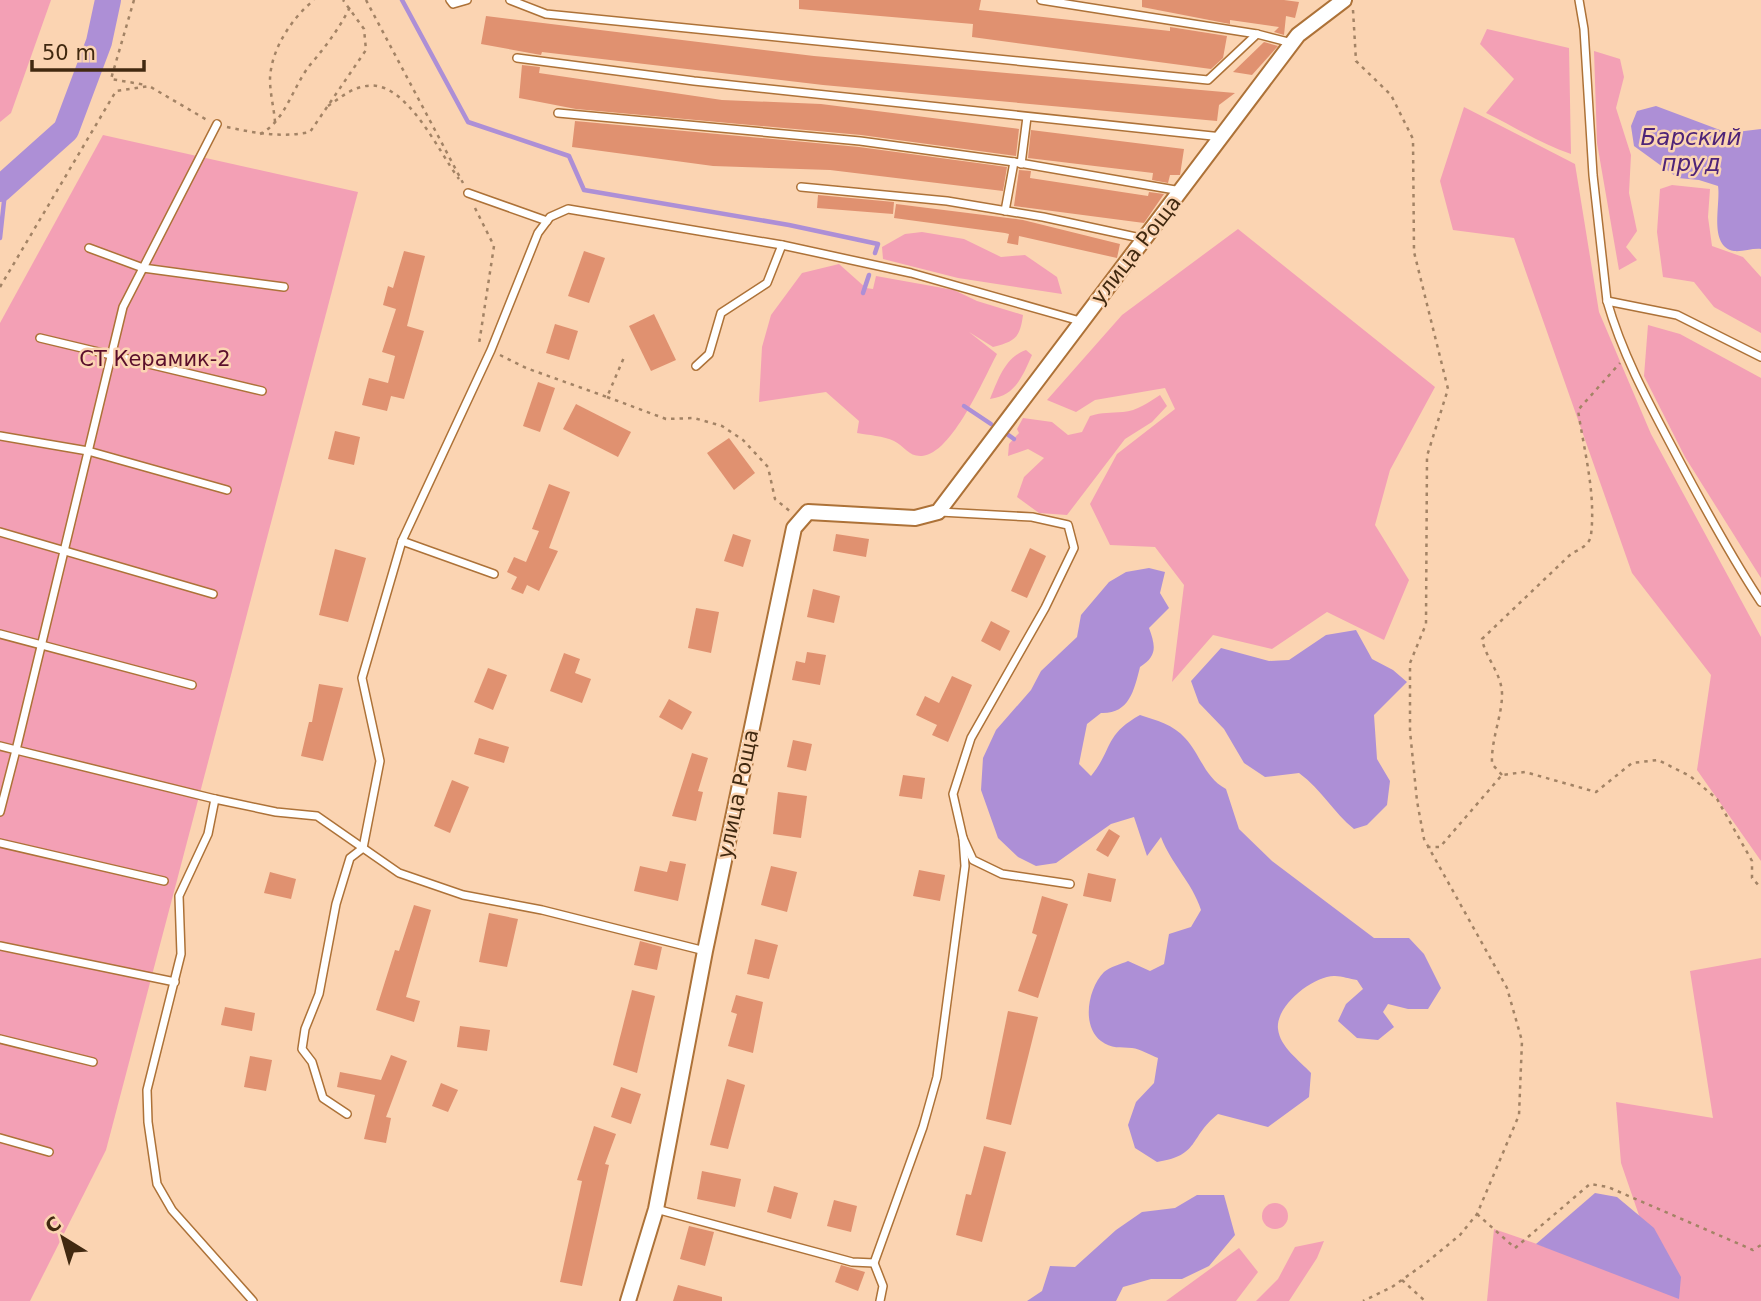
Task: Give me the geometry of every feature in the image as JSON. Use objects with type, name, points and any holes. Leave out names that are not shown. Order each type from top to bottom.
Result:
[{"type":"street","name":"улица Роща","points":[[938,512],[1292,43],[1345,0]]},
{"type":"street","points":[[801,520],[807,512],[915,518],[938,512]]},
{"type":"street","name":"улица Роща","points":[[628,1301],[656,1209],[705,951],[794,528],[801,520]]},
{"type":"lane","points":[[450,0],[453,4],[467,0]]},
{"type":"lane","points":[[510,0],[546,14],[1208,80],[1257,34]]},
{"type":"lane","points":[[1041,0],[1257,34],[1292,43]]},
{"type":"lane","points":[[1579,0],[1584,29],[1593,175],[1607,301],[1626,356],[1730,555],[1761,602]]},
{"type":"lane","points":[[517,58],[694,81],[1222,138]]},
{"type":"lane","points":[[558,113],[860,141],[1018,163],[1182,191]]},
{"type":"lane","points":[[1005,211],[1027,117]]},
{"type":"lane","points":[[0,812],[123,307],[216,124]]},
{"type":"lane","points":[[801,187],[947,201],[1146,239]]},
{"type":"lane","points":[[467,191],[547,221]]},
{"type":"lane","points":[[347,1114],[323,1098],[312,1062],[302,1049],[305,1029],[319,994],[336,904],[350,858],[363,848],[380,761],[362,678],[402,541],[490,353],[538,233],[547,221],[568,209],[782,245],[911,273],[1080,321]]},
{"type":"lane","points":[[696,366],[709,354],[722,313],[766,283],[782,245]]},
{"type":"lane","points":[[89,248],[143,268],[284,287]]},
{"type":"lane","points":[[1607,301],[1677,315],[1761,357]]},
{"type":"lane","points":[[40,338],[262,391]]},
{"type":"lane","points":[[0,436],[88,451],[227,490]]},
{"type":"lane","points":[[880,1301],[883,1286],[874,1263],[923,1126],[937,1077],[965,866],[963,838],[953,794],[971,738],[1045,608],[1074,548],[1068,525],[1032,517],[938,512]]},
{"type":"lane","points":[[0,532],[65,548],[213,594]]},
{"type":"lane","points":[[402,541],[494,574]]},
{"type":"lane","points":[[0,634],[192,685]]},
{"type":"lane","points":[[0,746],[215,799],[276,812],[317,816],[399,873],[463,895],[542,911],[705,951]]},
{"type":"lane","points":[[215,799],[208,834],[179,896],[181,954],[147,1090],[157,1184],[173,1210],[253,1301]]},
{"type":"lane","points":[[963,838],[973,860],[1002,874],[1070,884]]},
{"type":"lane","points":[[0,843],[164,881]]},
{"type":"lane","points":[[0,946],[175,982]]},
{"type":"lane","points":[[0,1039],[93,1062]]},
{"type":"lane","points":[[0,1138],[49,1152]]},
{"type":"lane","points":[[656,1209],[852,1262],[874,1263]]},
{"type":"path","points":[[134,0],[111,79],[149,86],[188,111],[216,124],[259,134],[292,136],[310,132],[366,50],[364,29],[351,7],[343,0]]},
{"type":"path","points":[[275,122],[270,76],[273,62],[288,29],[300,11],[314,0]]},
{"type":"path","points":[[366,0],[494,246],[479,344],[490,353],[526,368],[666,419],[694,418],[722,426],[743,440],[768,467],[775,499],[801,520]]},
{"type":"path","points":[[1352,0],[1356,61],[1391,95],[1413,139],[1414,252],[1448,389],[1427,456],[1426,624],[1410,663],[1410,731],[1417,801],[1427,847],[1507,988],[1521,1041],[1519,1115],[1477,1214],[1460,1235],[1402,1280],[1374,1299],[1363,1301]]},
{"type":"path","points":[[259,134],[275,122],[310,65],[337,32],[351,7]]},
{"type":"path","points":[[325,108],[350,90],[368,85],[386,88],[406,100],[467,191]]},
{"type":"path","points":[[0,287],[117,91],[149,86]]},
{"type":"path","points":[[607,397],[625,355]]},
{"type":"path","points":[[1502,775],[1492,764],[1491,744],[1502,696],[1497,670],[1485,651],[1482,639],[1572,553],[1582,549],[1591,536],[1591,486],[1578,410],[1626,356]]},
{"type":"path","points":[[1427,847],[1440,847],[1502,775],[1525,772],[1595,792],[1632,763],[1658,760],[1690,776],[1717,799],[1752,861],[1752,878],[1761,888]]},
{"type":"path","points":[[1477,1214],[1515,1248],[1590,1184],[1608,1187],[1753,1250],[1761,1245]]},
{"type":"path","points":[[1402,1280],[1425,1301]]},
{"type":"green space","points":[[0,0],[51,0],[11,113],[0,122]]},
{"type":"green space","points":[[1487,29],[1569,48],[1571,154],[1486,113],[1514,79],[1480,44]]},
{"type":"green space","points":[[1594,51],[1620,59],[1624,77],[1616,108],[1631,155],[1629,193],[1637,231],[1626,247],[1637,260],[1619,270],[1597,143]]},
{"type":"green space","points":[[1464,107],[1575,164],[1599,312],[1651,434],[1761,637],[1761,861],[1697,770],[1711,675],[1632,573],[1514,238],[1453,230],[1440,181]]},
{"type":"green space","name":"СТ Керамик-2","points":[[103,135],[358,192],[106,1150],[30,1301],[0,1301],[0,323]]},
{"type":"green space","points":[[1672,185],[1710,189],[1708,217],[1712,246],[1743,257],[1761,277],[1761,333],[1714,307],[1694,282],[1663,277],[1657,232],[1660,189]]},
{"type":"green space","points":[[1238,229],[1435,387],[1390,470],[1375,525],[1409,580],[1384,640],[1327,612],[1272,649],[1213,635],[1172,682],[1184,585],[1155,547],[1110,545],[1090,504],[1117,454],[1175,409],[1165,388],[1095,400],[1076,412],[1047,400],[1122,315]]},
{"type":"green space","points":[[922,232],[964,239],[1001,257],[1025,255],[1057,277],[1062,294],[958,278],[883,259],[882,247],[905,234]]},
{"type":"green space","points":[[839,264],[866,288],[873,289],[876,276],[954,290],[977,301],[1023,315],[1018,334],[1000,345],[993,347],[969,332],[997,354],[966,413],[945,443],[933,452],[917,456],[890,439],[857,433],[859,421],[826,392],[759,402],[762,347],[771,315],[802,273]]},
{"type":"green space","points":[[1648,325],[1680,334],[1761,378],[1761,578],[1685,457],[1644,376]]},
{"type":"green space","points":[[1026,350],[1032,355],[1017,384],[1006,394],[990,399],[1007,364]]},
{"type":"green space","points":[[1160,395],[1167,406],[1152,422],[1125,439],[1067,515],[1039,513],[1017,497],[1024,477],[1044,458],[1028,449],[1008,456],[1009,444],[1019,433],[1017,429],[1023,418],[1052,422],[1068,435],[1082,432],[1090,416],[1133,410]]},
{"type":"green space","points":[[1761,958],[1761,1301],[1487,1301],[1494,1229],[1664,1288],[1621,1163],[1616,1102],[1713,1118],[1690,971]]},
{"type":"green space","points":[[1275,1203],[1284,1207],[1288,1216],[1284,1225],[1275,1229],[1266,1225],[1262,1216],[1266,1207]]},
{"type":"green space","points":[[1324,1241],[1317,1258],[1289,1301],[1256,1301],[1278,1279],[1295,1247]]},
{"type":"green space","points":[[1239,1248],[1258,1272],[1236,1301],[1166,1301]]},
{"type":"water","name":"Барский пруд","points":[[1656,106],[1728,133],[1761,129],[1761,249],[1734,251],[1726,248],[1721,241],[1717,223],[1718,186],[1699,180],[1678,178],[1634,146],[1631,126],[1637,111]]},
{"type":"water","points":[[1149,568],[1165,572],[1160,593],[1169,608],[1149,628],[1154,650],[1150,659],[1140,667],[1129,699],[1124,705],[1118,710],[1101,713],[1087,724],[1079,764],[1091,776],[1114,736],[1140,715],[1164,723],[1181,733],[1208,772],[1226,789],[1239,829],[1272,861],[1374,938],[1409,938],[1424,954],[1441,988],[1428,1009],[1408,1009],[1388,1004],[1383,1012],[1394,1027],[1378,1040],[1357,1038],[1338,1021],[1346,1004],[1363,989],[1357,980],[1338,976],[1326,977],[1307,986],[1289,1002],[1279,1020],[1278,1029],[1282,1042],[1311,1073],[1309,1097],[1268,1127],[1218,1114],[1188,1150],[1171,1159],[1157,1162],[1135,1148],[1128,1125],[1136,1102],[1154,1083],[1158,1058],[1135,1049],[1105,1044],[1091,1026],[1089,1007],[1098,979],[1109,969],[1128,961],[1150,971],[1164,964],[1169,934],[1191,927],[1201,910],[1197,900],[1161,837],[1147,856],[1134,817],[1111,824],[1056,863],[1036,866],[1018,857],[998,838],[981,790],[983,758],[996,730],[1031,690],[1041,671],[1077,637],[1081,615],[1109,582],[1126,572]]},
{"type":"water","points":[[1356,630],[1372,659],[1393,670],[1407,682],[1374,715],[1377,759],[1390,781],[1387,805],[1367,825],[1354,829],[1299,773],[1265,777],[1244,763],[1224,729],[1199,703],[1191,681],[1221,648],[1269,661],[1289,660],[1326,635]]},
{"type":"water","points":[[1595,1193],[1617,1197],[1654,1228],[1681,1277],[1679,1299],[1536,1244]]},
{"type":"water","points":[[1197,1195],[1224,1195],[1235,1235],[1209,1266],[1182,1279],[1151,1279],[1123,1287],[1116,1301],[1027,1301],[1042,1291],[1050,1266],[1075,1267],[1116,1230],[1142,1212],[1175,1208]]},
{"type":"building","points":[[799,0],[981,0],[979,10],[1170,31],[1170,27],[1227,36],[1223,58],[1211,69],[972,37],[973,24],[799,9]]},
{"type":"building","points":[[1142,0],[1299,2],[1295,18],[1286,16],[1284,35],[1274,32],[1279,27],[1230,20],[1230,24],[1142,7]]},
{"type":"building","points":[[486,16],[814,56],[1235,93],[1219,105],[1217,121],[823,85],[542,52],[541,55],[481,44]]},
{"type":"building","points":[[1264,42],[1278,46],[1252,75],[1233,72]]},
{"type":"building","points":[[522,65],[540,67],[539,73],[722,100],[821,104],[1019,129],[1016,156],[861,135],[576,109],[519,98]]},
{"type":"building","points":[[575,121],[859,147],[1007,167],[1003,191],[830,170],[713,166],[572,147]]},
{"type":"building","points":[[1031,130],[1184,149],[1180,175],[1170,175],[1168,183],[1152,180],[1153,173],[1028,158]]},
{"type":"building","points":[[1019,170],[1031,171],[1030,178],[1148,196],[1149,192],[1164,194],[1144,223],[1014,206]]},
{"type":"building","points":[[818,195],[894,202],[893,214],[817,208]]},
{"type":"building","points":[[896,204],[1023,220],[1120,244],[1117,258],[1019,236],[1018,245],[1007,243],[1009,234],[1005,233],[894,218]]},
{"type":"building","points":[[404,251],[425,256],[407,326],[424,331],[404,399],[391,396],[387,411],[362,405],[369,378],[388,383],[395,356],[382,352],[396,309],[383,305],[388,286],[393,288]]},
{"type":"building","points":[[584,251],[605,258],[589,303],[568,296]]},
{"type":"building","points":[[654,314],[676,360],[651,371],[629,326]]},
{"type":"building","points":[[555,324],[578,331],[569,360],[546,353]]},
{"type":"building","points":[[538,382],[555,388],[540,432],[523,426]]},
{"type":"building","points":[[576,404],[631,432],[618,457],[563,429]]},
{"type":"building","points":[[335,431],[360,437],[354,465],[328,459]]},
{"type":"building","points":[[729,438],[755,473],[734,490],[707,453]]},
{"type":"building","points":[[549,484],[570,492],[549,548],[558,551],[539,591],[527,585],[523,594],[511,589],[517,577],[507,572],[514,557],[526,562],[539,531],[532,529]]},
{"type":"building","points":[[733,534],[751,540],[743,567],[724,561]]},
{"type":"building","points":[[836,534],[869,539],[866,557],[833,551]]},
{"type":"building","points":[[1030,548],[1046,556],[1027,598],[1011,591]]},
{"type":"building","points":[[335,549],[366,558],[348,622],[319,615]]},
{"type":"building","points":[[813,589],[840,596],[834,623],[807,617]]},
{"type":"building","points":[[696,608],[719,612],[711,653],[688,648]]},
{"type":"building","points":[[991,621],[1010,631],[1000,651],[981,641]]},
{"type":"building","points":[[807,652],[826,655],[820,685],[792,680],[796,661],[805,663]]},
{"type":"building","points":[[564,653],[580,659],[575,673],[591,679],[582,703],[550,691]]},
{"type":"building","points":[[488,668],[507,675],[493,710],[474,702]]},
{"type":"building","points":[[952,676],[972,685],[948,742],[932,735],[937,725],[916,715],[925,696],[939,703]]},
{"type":"building","points":[[319,684],[343,688],[323,761],[301,756],[309,722],[312,722]]},
{"type":"building","points":[[669,699],[692,712],[682,730],[659,717]]},
{"type":"building","points":[[479,738],[509,747],[504,763],[474,754]]},
{"type":"building","points":[[793,740],[812,744],[806,771],[787,767]]},
{"type":"building","points":[[692,753],[708,758],[698,791],[703,792],[696,821],[672,816]]},
{"type":"building","points":[[903,775],[925,778],[922,799],[899,796]]},
{"type":"building","points":[[452,780],[469,787],[450,833],[434,826]]},
{"type":"building","points":[[778,792],[807,796],[801,838],[773,834]]},
{"type":"building","points":[[1109,829],[1120,836],[1108,857],[1096,850]]},
{"type":"building","points":[[670,861],[686,864],[678,901],[634,891],[640,866],[667,872]]},
{"type":"building","points":[[771,866],[797,872],[787,912],[761,905]]},
{"type":"building","points":[[919,870],[945,875],[940,901],[913,896]]},
{"type":"building","points":[[270,872],[296,879],[291,899],[264,893]]},
{"type":"building","points":[[1088,873],[1116,879],[1111,902],[1083,896]]},
{"type":"building","points":[[1042,896],[1068,904],[1038,998],[1018,991],[1037,935],[1032,933]]},
{"type":"building","points":[[414,905],[431,910],[406,997],[420,1001],[414,1022],[376,1010],[395,950],[399,951]]},
{"type":"building","points":[[489,913],[518,919],[507,967],[479,962]]},
{"type":"building","points":[[755,939],[778,945],[769,979],[747,974]]},
{"type":"building","points":[[640,941],[662,947],[657,970],[634,965]]},
{"type":"building","points":[[632,990],[655,996],[637,1073],[613,1065]]},
{"type":"building","points":[[736,995],[763,1002],[753,1053],[728,1046],[737,1014],[731,1012]]},
{"type":"building","points":[[225,1007],[255,1013],[252,1031],[221,1025]]},
{"type":"building","points":[[1008,1011],[1038,1017],[1011,1125],[986,1119]]},
{"type":"building","points":[[460,1026],[490,1030],[487,1051],[457,1047]]},
{"type":"building","points":[[391,1055],[407,1061],[386,1117],[391,1118],[386,1143],[364,1139],[375,1095],[337,1087],[340,1072],[381,1080]]},
{"type":"building","points":[[250,1056],[272,1060],[266,1091],[244,1087]]},
{"type":"building","points":[[727,1079],[745,1085],[728,1149],[710,1145]]},
{"type":"building","points":[[441,1083],[458,1090],[448,1112],[432,1106]]},
{"type":"building","points":[[621,1087],[641,1094],[631,1124],[611,1117]]},
{"type":"building","points":[[594,1126],[616,1134],[605,1164],[609,1165],[582,1286],[560,1282],[582,1181],[577,1180]]},
{"type":"building","points":[[984,1146],[1006,1152],[982,1242],[956,1235],[966,1194],[971,1195]]},
{"type":"building","points":[[702,1171],[741,1179],[735,1207],[697,1199]]},
{"type":"building","points":[[774,1186],[798,1193],[791,1219],[767,1212]]},
{"type":"building","points":[[834,1200],[857,1206],[851,1232],[827,1226]]},
{"type":"building","points":[[689,1226],[714,1232],[705,1266],[680,1259]]},
{"type":"building","points":[[841,1265],[865,1272],[858,1291],[835,1282]]},
{"type":"building","points":[[678,1285],[722,1297],[722,1301],[673,1301]]},
{"type":"waterway","points":[[0,189],[66,130],[99,42],[108,0]]},
{"type":"waterway","points":[[402,0],[468,122],[569,156],[584,190],[789,225],[878,244],[875,253]]},
{"type":"waterway","points":[[0,238],[6,183]]},
{"type":"waterway","points":[[863,293],[869,275]]},
{"type":"waterway","points":[[964,406],[991,424]]},
{"type":"waterway","points":[[1007,434],[1014,439]]}]
